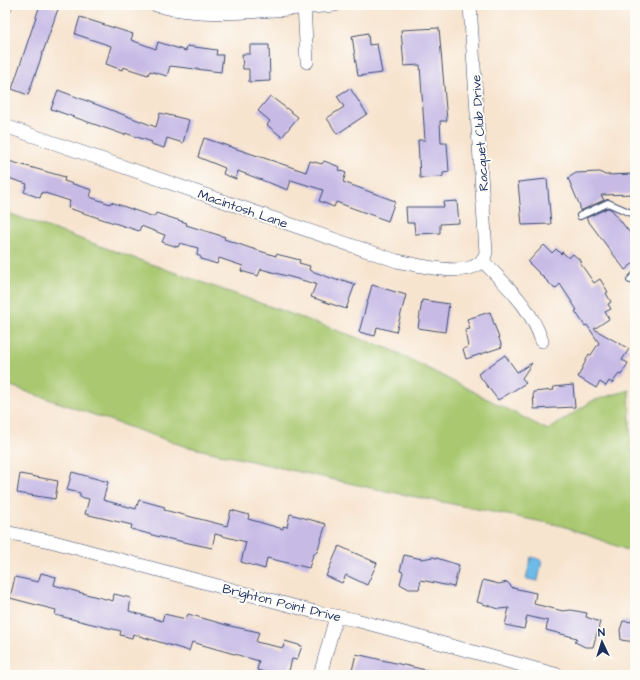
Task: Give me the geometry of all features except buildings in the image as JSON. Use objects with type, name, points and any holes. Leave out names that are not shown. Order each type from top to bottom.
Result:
[{"type":"street","points":[[156,5],[196,12],[220,13],[335,5]]},
{"type":"street","name":"Racquet Club Drive","points":[[470,5],[486,242],[485,255],[482,260]]},
{"type":"street","points":[[304,6],[306,62]]},
{"type":"street","name":"Macintosh Lane","points":[[5,126],[397,260],[457,270],[477,266],[482,260]]},
{"type":"street","points":[[482,260],[527,307],[536,324],[542,341]]},
{"type":"street","name":"Brighton Point Drive","points":[[5,532],[54,542],[336,617],[356,620],[558,675]]},
{"type":"street","points":[[320,675],[336,617]]},
{"type":"lane","points":[[580,216],[608,203],[634,214]]},
{"type":"lane","points":[[630,280],[635,275]]},
{"type":"green space","points":[[5,212],[392,350],[548,430],[592,401],[629,390],[631,450],[635,451],[635,553],[563,526],[371,488],[184,446],[5,384]]},
{"type":"water","points":[[531,557],[542,560],[538,581],[526,579]]}]
